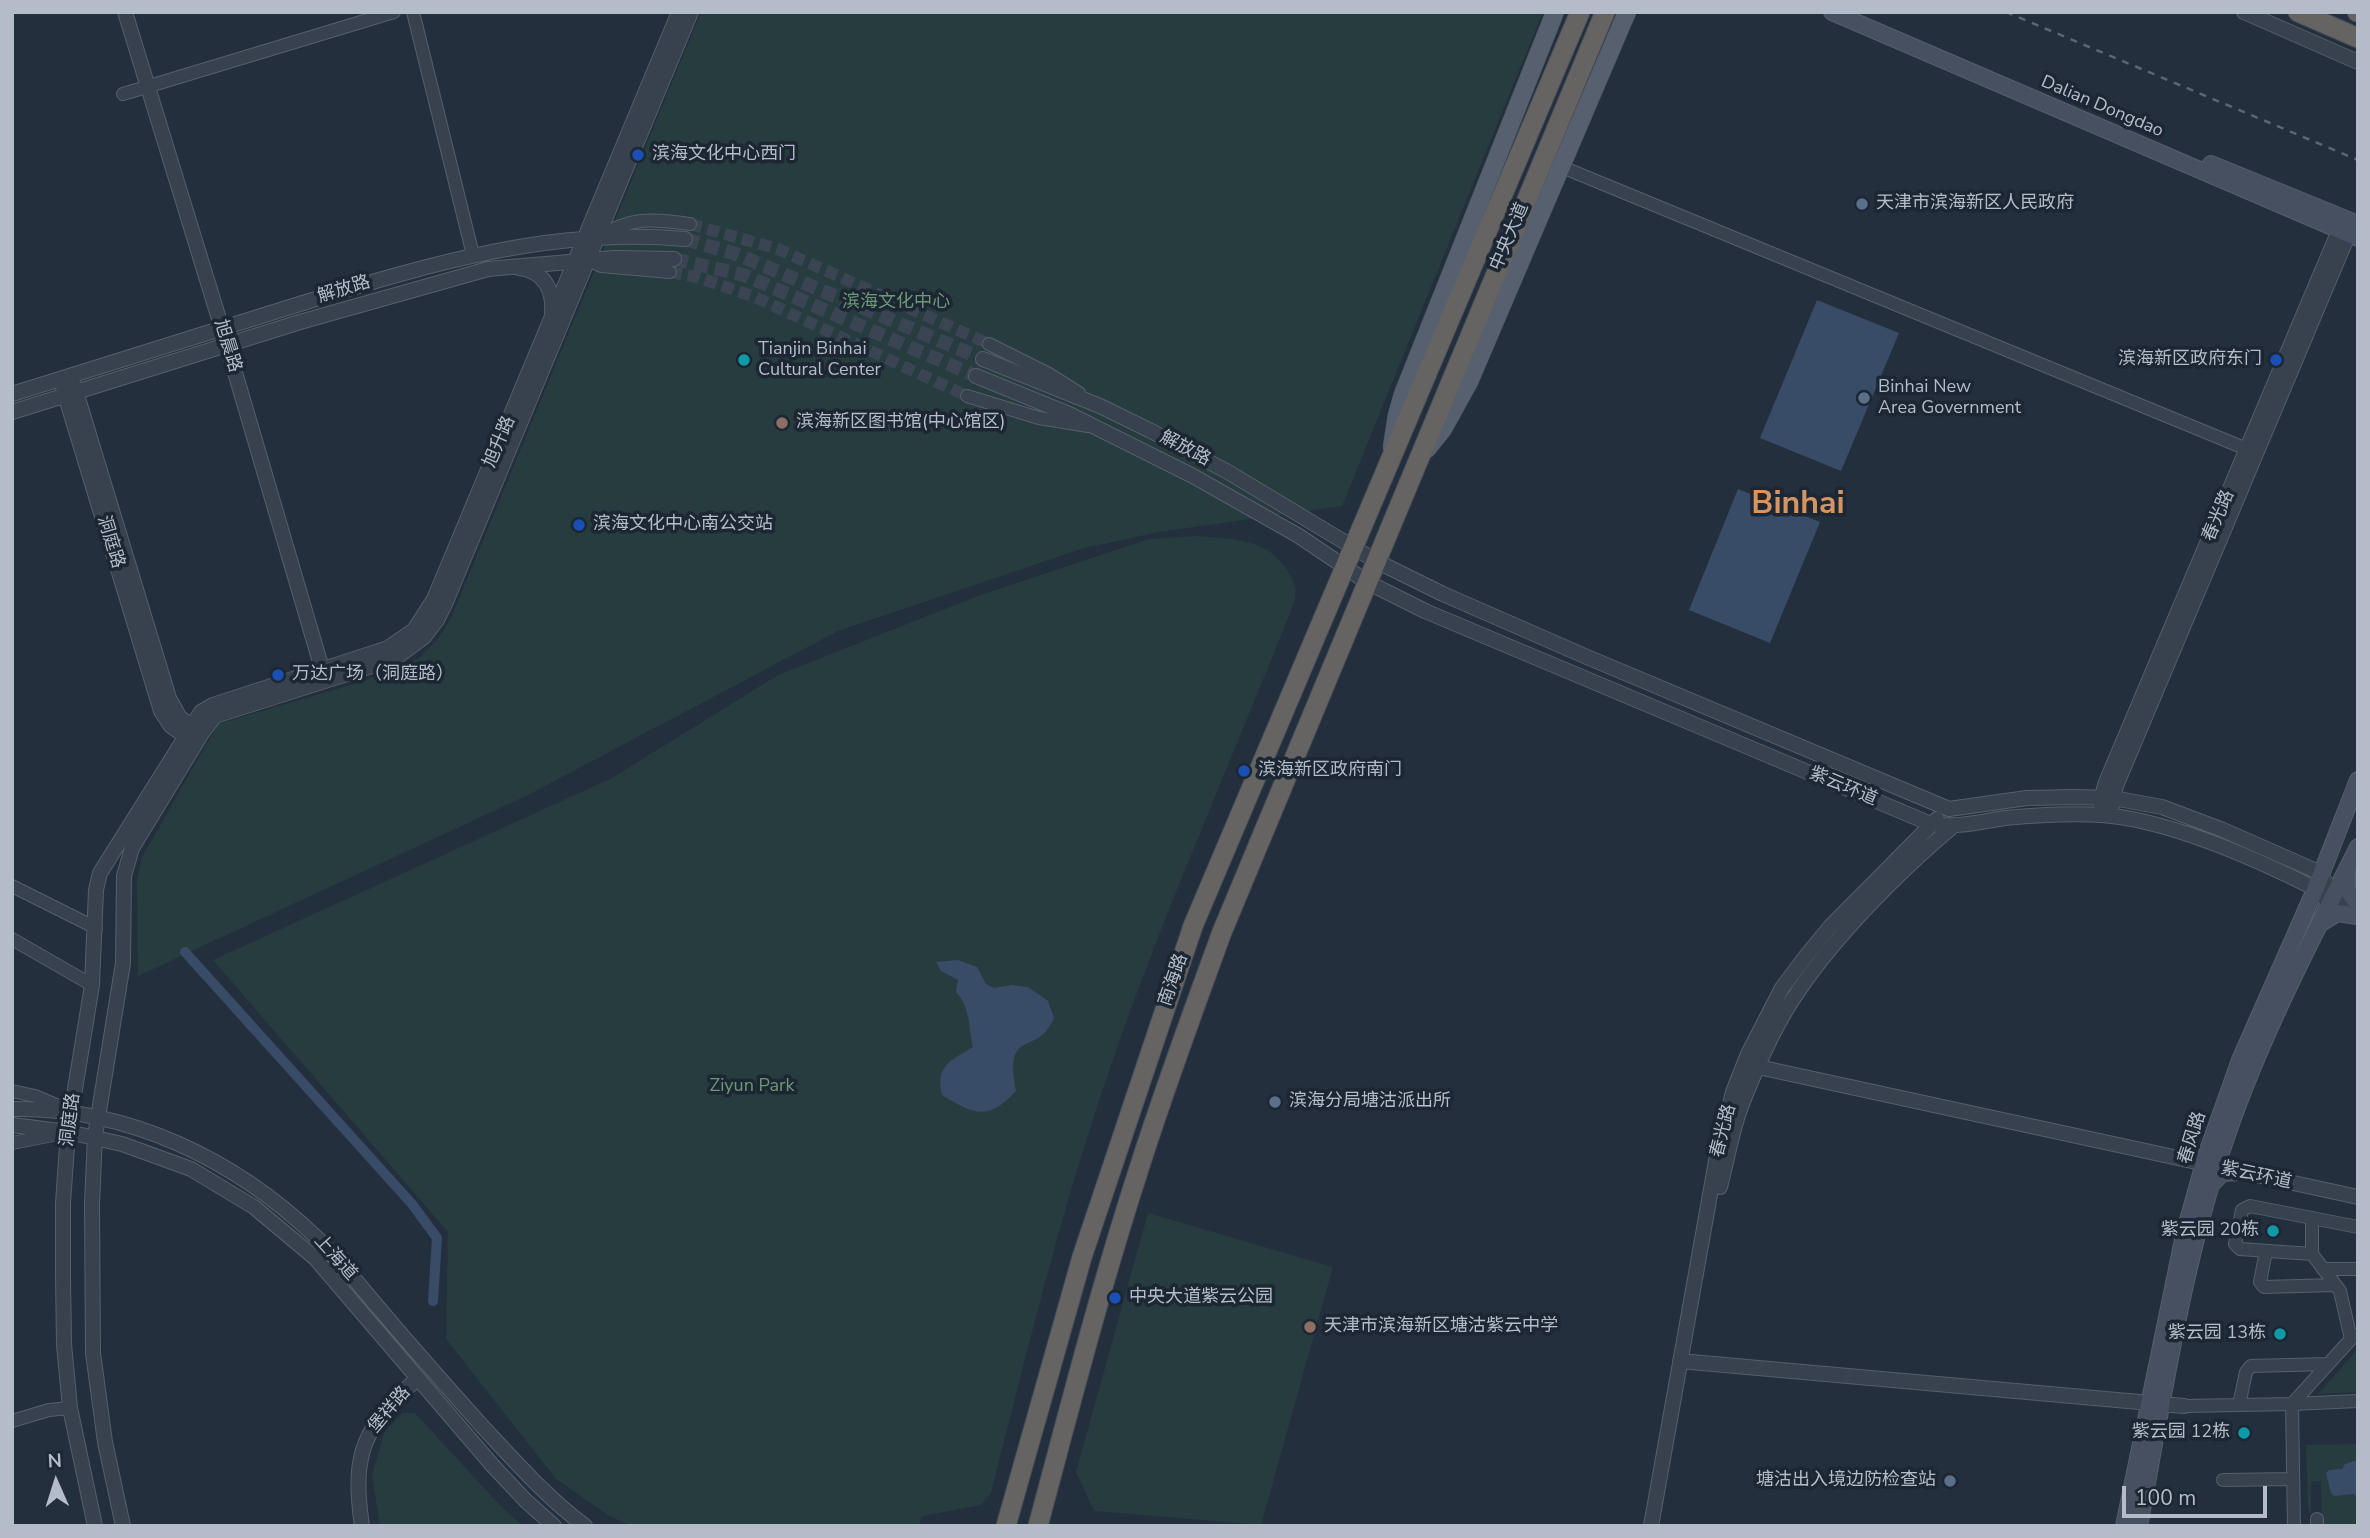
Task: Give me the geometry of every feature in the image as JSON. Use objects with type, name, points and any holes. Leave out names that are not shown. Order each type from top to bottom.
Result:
[{"type":"highway","name":"中央大道","points":[[1392,453],[1580,12]]},
{"type":"highway","name":"中央大道","points":[[1416,463],[1605,12]]},
{"type":"highway","points":[[2298,12],[2358,37]]},
{"type":"highway","name":"南海路","points":[[1006,1526],[1082,1257],[1193,926],[1392,453]]},
{"type":"highway","name":"南海路","points":[[1038,1526],[1091,1329],[1169,1077],[1222,932],[1416,463]]},
{"type":"main road","points":[[1392,453],[1397,415],[1404,394],[1555,12]]},
{"type":"main road","points":[[1416,463],[1443,429],[1469,383],[1627,12]]},
{"type":"main road","name":"Dalian Dongdao","points":[[1832,12],[2350,228]]},
{"type":"main road","name":"Dalian Dongdao","points":[[1857,12],[2199,159],[2350,228]]},
{"type":"main road","name":"春风路","points":[[2213,1163],[2240,1060],[2336,840],[2358,780]]},
{"type":"main road","name":"春风路","points":[[2124,1526],[2193,1250],[2205,1184],[2261,1047],[2357,848]]},
{"type":"main road","points":[[2349,865],[2347,889],[2358,905]]},
{"type":"main road","points":[[2319,925],[2334,914],[2358,916]]},
{"type":"main road","points":[[2205,1184],[2222,1173],[2241,1168]]},
{"type":"main road","name":"春风路","points":[[2139,1526],[2155,1404]]},
{"type":"street","name":"旭晨路","points":[[125,12],[222,328],[323,675]]},
{"type":"street","points":[[123,94],[394,12]]},
{"type":"street","points":[[413,12],[473,255]]},
{"type":"street","name":"旭升路","points":[[323,675],[394,659],[416,644],[437,620],[679,12]]},
{"type":"street","name":"旭升路","points":[[590,239],[691,12]]},
{"type":"street","points":[[2244,12],[2358,62]]},
{"type":"street","points":[[1562,167],[2252,452]]},
{"type":"street","points":[[590,239],[630,222],[652,220],[690,224]]},
{"type":"street","name":"春光路","points":[[2104,816],[2107,797],[2116,786],[2252,452],[2350,228]]},
{"type":"street","name":"解放路","points":[[12,394],[400,273],[473,255],[519,246],[590,239],[685,239]]},
{"type":"street","name":"解放路","points":[[12,412],[407,290],[488,269],[637,258],[672,265]]},
{"type":"street","name":"旭升路","points":[[193,735],[219,714],[388,648],[414,630],[424,616],[444,573],[552,318],[582,260]]},
{"type":"street","points":[[507,267],[528,269],[542,278],[552,295],[552,318]]},
{"type":"street","points":[[989,344],[1049,374],[1100,406]]},
{"type":"street","name":"解放路","points":[[983,359],[1100,406],[1228,472],[1376,561]]},
{"type":"street","name":"解放路","points":[[976,376],[1048,405],[1247,505],[1299,536],[1344,568]]},
{"type":"street","name":"洞庭路","points":[[66,378],[161,711],[171,726],[193,735]]},
{"type":"street","points":[[967,396],[1039,418],[1094,427]]},
{"type":"street","name":"紫云环道","points":[[1376,561],[1587,657],[1949,809],[2027,798],[2107,797],[2162,807],[2301,863],[2333,898],[2358,916]]},
{"type":"street","name":"紫云环道","points":[[1344,568],[1425,611],[1931,824],[1952,827],[2007,818],[2104,816],[2185,834],[2307,884],[2318,882]]},
{"type":"street","name":"洞庭路","points":[[95,1526],[70,1408],[64,1344],[63,1203],[68,1132],[92,985],[96,890],[100,873],[193,735]]},
{"type":"street","name":"洞庭路","points":[[123,1526],[105,1442],[93,1353],[92,1204],[95,1136],[123,963],[124,876],[127,861],[193,735]]},
{"type":"street","points":[[2336,840],[2358,794]]},
{"type":"street","name":"春光路","points":[[1753,1061],[1782,988],[1806,956],[1830,927],[1949,809]]},
{"type":"street","name":"春光路","points":[[1661,1526],[1716,1161],[1733,1092],[1797,992],[1821,960],[1921,853],[1952,827]]},
{"type":"street","points":[[12,886],[96,928]]},
{"type":"street","name":"紫云环道","points":[[2333,898],[2358,905]]},
{"type":"street","points":[[12,939],[92,985]]},
{"type":"street","name":"紫云环道","points":[[1753,1061],[2213,1163],[2358,1188]]},
{"type":"street","points":[[12,1091],[35,1096],[71,1111]]},
{"type":"street","name":"上海道","points":[[12,1109],[71,1111],[98,1117],[203,1154],[259,1189],[296,1219],[336,1258],[509,1455],[554,1501],[585,1526]]},
{"type":"street","name":"上海道","points":[[12,1125],[95,1136],[122,1144],[191,1170],[230,1191],[270,1219],[315,1258],[493,1466],[554,1526]]},
{"type":"street","points":[[12,1143],[68,1132]]},
{"type":"street","name":"紫云环道","points":[[2241,1168],[2358,1197]]},
{"type":"street","points":[[2312,1254],[2240,1249],[2235,1244],[2242,1210],[2250,1206],[2358,1227]]},
{"type":"street","points":[[2294,1526],[2292,1404],[2355,1337],[2340,1291],[2312,1254],[2312,1218]]},
{"type":"street","points":[[2266,1251],[2260,1282],[2264,1287],[2335,1284]]},
{"type":"street","points":[[2323,1269],[2358,1269]]},
{"type":"street","points":[[1685,1362],[2184,1406],[2358,1401]]},
{"type":"street","name":"春光路","points":[[1651,1526],[1685,1362]]},
{"type":"street","points":[[2239,1405],[2246,1372],[2251,1366],[2328,1364]]},
{"type":"street","name":"堡祥路","points":[[362,1526],[357,1475],[364,1444],[382,1414],[418,1378]]},
{"type":"street","points":[[12,1421],[49,1410],[70,1408]]},
{"type":"street","points":[[2223,1480],[2293,1479]]},
{"type":"green space","name":"滨海文化中心","points":[[701,12],[1543,12],[1342,506],[1159,532],[1084,548],[838,631],[526,796],[138,976],[137,881],[141,859],[218,724],[367,680],[418,659],[437,640],[451,618]]},
{"type":"green space","name":"Ziyun Park","points":[[1198,536],[1248,542],[1269,551],[1287,570],[1295,588],[1295,600],[1175,895],[1108,1074],[1060,1230],[991,1493],[981,1505],[923,1516],[918,1526],[631,1526],[608,1515],[556,1479],[446,1339],[448,1232],[213,960],[612,778],[778,675],[978,596],[1149,539]]},
{"type":"green space","points":[[1148,1213],[1333,1267],[1261,1525],[1094,1511],[1076,1472]]},
{"type":"green space","points":[[2358,1349],[2358,1392],[2318,1394]]},
{"type":"green space","points":[[402,1413],[415,1413],[522,1526],[380,1526],[372,1475],[384,1433]]},
{"type":"green space","points":[[2358,1444],[2358,1526],[2322,1526],[2321,1481],[2311,1482],[2311,1519],[2308,1506],[2306,1445]]},
{"type":"water","points":[[1817,300],[1899,333],[1841,471],[1760,438]]},
{"type":"water","points":[[1738,489],[1820,522],[1770,643],[1689,610]]},
{"type":"water","points":[[958,960],[977,967],[986,984],[994,988],[1012,985],[1028,987],[1048,1001],[1054,1018],[1047,1030],[1018,1050],[1013,1071],[1016,1091],[989,1111],[981,1112],[964,1107],[942,1095],[941,1077],[946,1065],[973,1047],[967,1011],[956,992],[958,980],[941,971],[936,962]]},
{"type":"water","points":[[2358,1461],[2358,1497],[2353,1494],[2334,1496],[2326,1473],[2329,1470],[2342,1469],[2345,1464]]},
{"type":"waterway","points":[[185,952],[412,1204],[437,1238],[433,1301]]},
{"type":"tunnel","points":[[690,224],[778,249],[989,344]]},
{"type":"tunnel","points":[[685,239],[736,254],[983,359]]},
{"type":"tunnel","points":[[674,259],[744,275],[976,376]]},
{"type":"tunnel","points":[[670,272],[697,277],[755,297],[967,396]]},
{"type":"railway","points":[[2006,12],[2358,160]]},
{"type":"place","name":"滨海文化中心西门","points":[[638,155]]},
{"type":"place","name":"天津市滨海新区人民政府","points":[[1862,204]]},
{"type":"place","name":"Tianjin Binhai Cultural Center","points":[[744,360]]},
{"type":"place","name":"滨海新区政府东门","points":[[2276,360]]},
{"type":"place","name":"Binhai New Area Government","points":[[1864,398]]},
{"type":"place","name":"滨海新区图书馆(中心馆区)","points":[[782,423]]},
{"type":"place","name":"滨海文化中心南公交站","points":[[579,525]]},
{"type":"place","name":"万达广场（洞庭路）","points":[[278,675]]},
{"type":"place","name":"滨海新区政府南门","points":[[1244,771]]},
{"type":"place","name":"滨海分局塘沽派出所","points":[[1275,1102]]},
{"type":"place","name":"紫云园 20栋","points":[[2273,1231]]},
{"type":"place","name":"中央大道紫云公园","points":[[1115,1298]]},
{"type":"place","name":"天津市滨海新区塘沽紫云中学","points":[[1310,1327]]},
{"type":"place","name":"紫云园 13栋","points":[[2280,1334]]},
{"type":"place","name":"紫云园 12栋","points":[[2244,1433]]},
{"type":"place","name":"塘沽出入境边防检查站","points":[[1950,1481]]},
{"type":"district","name":"Binhai","points":[[1798,505]]}]
